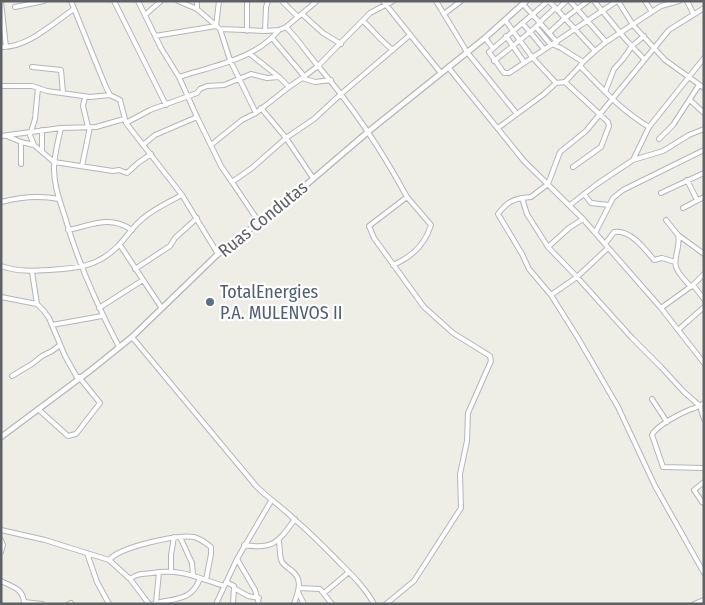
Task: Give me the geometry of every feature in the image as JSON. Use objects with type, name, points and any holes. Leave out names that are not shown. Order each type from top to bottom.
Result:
[{"type":"street","points":[[15,7],[44,1]]},
{"type":"street","points":[[72,1],[110,95]]},
{"type":"street","points":[[114,1],[166,105]]},
{"type":"street","points":[[138,1],[155,36],[179,77],[211,145],[232,182],[259,222]]},
{"type":"street","points":[[145,15],[161,1]]},
{"type":"street","points":[[178,1],[197,9],[218,27]]},
{"type":"street","points":[[197,1],[197,9]]},
{"type":"street","points":[[219,1],[218,27],[230,60],[256,112]]},
{"type":"street","points":[[247,1],[247,31]]},
{"type":"street","points":[[265,31],[268,1]]},
{"type":"street","points":[[282,1],[322,33],[341,44]]},
{"type":"street","points":[[308,1],[312,5]]},
{"type":"street","points":[[155,36],[218,27],[247,31],[279,30],[286,27],[317,1]]},
{"type":"street","points":[[211,145],[242,120],[256,112],[318,66],[370,13],[384,3],[393,1]]},
{"type":"street","points":[[436,1],[467,52],[517,114]]},
{"type":"street","points":[[444,14],[460,1]]},
{"type":"street","points":[[595,51],[575,30],[549,1],[488,53],[506,74],[575,30],[617,1],[633,25],[665,60],[704,88]]},
{"type":"street","points":[[494,61],[566,1]]},
{"type":"street","points":[[570,1],[606,42]]},
{"type":"street","points":[[549,33],[588,1]]},
{"type":"street","points":[[594,1],[644,59]]},
{"type":"street","points":[[645,1],[652,12]]},
{"type":"street","points":[[658,1],[661,6]]},
{"type":"street","points":[[498,128],[556,83],[565,82],[583,62],[619,32],[661,6],[678,1]]},
{"type":"street","points":[[687,1],[694,14]]},
{"type":"street","points":[[1,2],[6,47]]},
{"type":"street","points":[[384,3],[441,73]]},
{"type":"street","points":[[524,3],[532,15],[549,33],[553,44]]},
{"type":"street","name":"Ruas Condutas","points":[[1,437],[132,337],[218,254],[485,38],[524,3]]},
{"type":"street","points":[[704,8],[670,29],[586,131],[560,152],[548,184],[531,197],[522,198],[507,204],[498,214],[529,269],[578,338],[618,407],[655,486],[704,573]]},
{"type":"street","points":[[1,47],[23,42],[74,9]]},
{"type":"street","points":[[505,20],[532,57],[556,83]]},
{"type":"street","points":[[363,21],[373,30],[377,37],[393,50]]},
{"type":"street","points":[[522,23],[544,50]]},
{"type":"street","points":[[286,27],[331,80],[369,131],[407,197],[431,225],[418,250],[410,257],[393,265]]},
{"type":"street","points":[[536,27],[553,44],[583,62]]},
{"type":"street","points":[[179,77],[250,54],[272,38],[279,30]]},
{"type":"street","points":[[232,182],[252,168],[286,138],[314,119],[410,35]]},
{"type":"street","points":[[506,36],[524,62]]},
{"type":"street","points":[[605,92],[612,71],[623,60],[632,46],[644,36]]},
{"type":"street","points":[[272,38],[303,77],[315,82],[331,80]]},
{"type":"street","points":[[485,38],[493,48]]},
{"type":"street","points":[[250,54],[289,87]]},
{"type":"street","points":[[633,160],[649,126],[704,58]]},
{"type":"street","points":[[580,66],[631,116],[649,126]]},
{"type":"street","points":[[32,67],[61,70],[63,92]]},
{"type":"street","points":[[448,68],[524,160],[584,219],[661,308],[703,362]]},
{"type":"street","points":[[1,136],[33,129],[108,125],[126,121],[197,93],[200,89],[208,86],[224,85],[253,74],[267,78],[279,77]]},
{"type":"street","points":[[565,82],[608,122],[609,126],[598,149],[573,167]]},
{"type":"street","points":[[1,86],[27,85],[84,97],[96,98],[110,95],[120,100],[126,121],[182,195],[218,254]]},
{"type":"street","points":[[660,139],[673,125],[699,85]]},
{"type":"street","points":[[34,145],[30,137],[33,129],[38,88]]},
{"type":"street","points":[[82,166],[89,127],[84,97]]},
{"type":"street","points":[[690,100],[704,113]]},
{"type":"street","points":[[261,108],[286,138],[313,178]]},
{"type":"street","points":[[143,144],[155,135],[197,117]]},
{"type":"street","points":[[61,128],[54,162],[55,181],[59,199],[81,268],[102,316],[119,347]]},
{"type":"street","points":[[570,205],[633,160],[663,151],[704,129]]},
{"type":"street","points":[[42,130],[42,151]]},
{"type":"street","points":[[6,136],[34,145],[54,162],[113,171],[119,170],[127,173],[138,162],[151,154]]},
{"type":"street","points":[[21,142],[21,164]]},
{"type":"street","points":[[595,233],[613,198],[622,190],[704,150]]},
{"type":"street","points":[[661,193],[703,174]]},
{"type":"street","points":[[687,180],[697,200]]},
{"type":"street","points":[[584,194],[591,202],[609,206]]},
{"type":"street","points":[[1,266],[32,272],[81,268],[107,256],[120,245],[149,213],[182,195]]},
{"type":"street","points":[[1,202],[44,196],[59,199]]},
{"type":"street","points":[[386,604],[414,581],[461,508],[460,474],[467,441],[468,413],[491,360],[490,356],[453,333],[424,307],[374,238],[368,226],[407,197]]},
{"type":"street","points":[[683,208],[704,197]]},
{"type":"street","points":[[522,198],[527,214],[548,247],[684,392],[702,405],[704,419]]},
{"type":"street","points":[[135,269],[170,246],[175,238],[197,218]]},
{"type":"street","points":[[548,247],[584,219]]},
{"type":"street","points":[[666,220],[678,236],[704,254]]},
{"type":"street","points":[[68,230],[108,222],[122,224],[132,230]]},
{"type":"street","points":[[550,296],[577,277],[606,246],[614,232],[620,232],[632,238],[645,248],[654,260],[662,258],[675,262]]},
{"type":"street","points":[[678,236],[680,244],[675,262],[677,271],[704,299]]},
{"type":"street","points":[[120,245],[161,308]]},
{"type":"street","points":[[32,272],[37,304]]},
{"type":"street","points":[[661,308],[692,286],[704,274]]},
{"type":"street","points":[[99,308],[143,280]]},
{"type":"street","points":[[1,298],[37,304],[46,313],[60,345],[78,378],[100,403],[76,434],[68,436],[38,409]]},
{"type":"street","points":[[678,330],[704,307]]},
{"type":"street","points":[[52,325],[102,316]]},
{"type":"street","points":[[132,337],[256,486],[271,501],[295,519],[349,572],[374,604]]},
{"type":"street","points":[[12,376],[60,345]]},
{"type":"street","points":[[652,398],[667,422]]},
{"type":"street","points":[[702,405],[682,413],[653,432],[652,435],[662,466],[666,468],[704,469]]},
{"type":"street","points":[[704,482],[694,490],[704,503]]},
{"type":"street","points":[[216,604],[244,545],[271,501]]},
{"type":"street","points":[[244,545],[260,547],[279,541],[295,519]]},
{"type":"street","points":[[1,530],[45,540],[109,560],[153,603]]},
{"type":"street","points":[[109,560],[120,552],[162,539],[174,537],[201,539],[211,547],[206,580]]},
{"type":"street","points":[[171,570],[171,550],[174,537]]},
{"type":"street","points":[[180,537],[190,559],[193,575]]},
{"type":"street","points":[[1,540],[4,546],[1,552]]},
{"type":"street","points":[[279,541],[281,560],[283,564],[296,574],[304,604]]},
{"type":"street","points":[[87,553],[97,582],[108,604]]},
{"type":"street","points":[[237,559],[255,590],[260,604]]},
{"type":"street","points":[[130,579],[139,573],[171,570],[206,580],[234,585],[234,588],[248,596],[259,598]]},
{"type":"street","points":[[153,603],[159,572]]},
{"type":"street","points":[[324,593],[349,572]]},
{"type":"street","points":[[153,603],[173,601],[191,593],[197,586],[200,578]]},
{"type":"street","points":[[1,582],[18,589],[22,593],[24,603],[42,604]]},
{"type":"street","points":[[232,604],[234,588]]},
{"type":"street","points":[[299,590],[315,588],[324,593],[332,604]]},
{"type":"street","points":[[294,604],[299,590]]},
{"type":"street","points":[[694,604],[704,600]]},
{"type":"place","name":"TotalEnergies P.A. MULENVOS II","points":[[210,302]]}]
